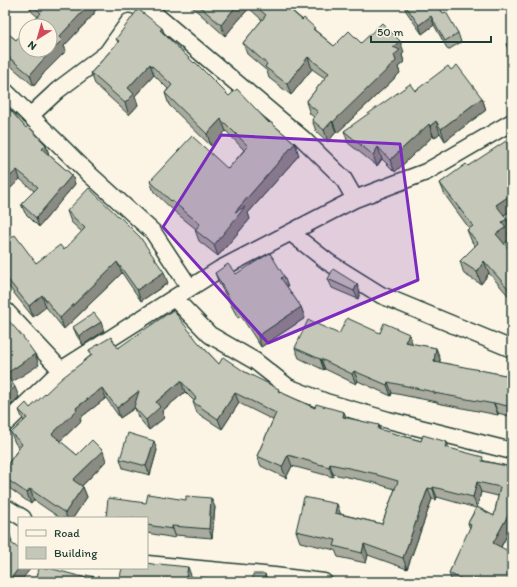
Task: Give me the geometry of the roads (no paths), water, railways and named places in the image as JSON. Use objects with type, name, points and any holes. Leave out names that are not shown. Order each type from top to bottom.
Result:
[{"type":"street","points":[[30,116],[58,90],[107,53],[141,5]]},
{"type":"street","points":[[144,5],[302,138],[343,178],[355,199]]},
{"type":"street","points":[[5,91],[88,173],[153,232],[190,288]]},
{"type":"street","points":[[5,424],[61,370],[220,269],[355,199],[426,172],[512,122]]},
{"type":"street","points":[[291,233],[328,262],[381,295],[512,349]]},
{"type":"street","points":[[174,298],[210,335],[255,361],[288,387],[326,402],[388,420],[512,451]]},
{"type":"street","points":[[5,310],[61,370]]},
{"type":"street","points":[[5,507],[20,517]]},
{"type":"street","points":[[148,564],[324,582]]}]
